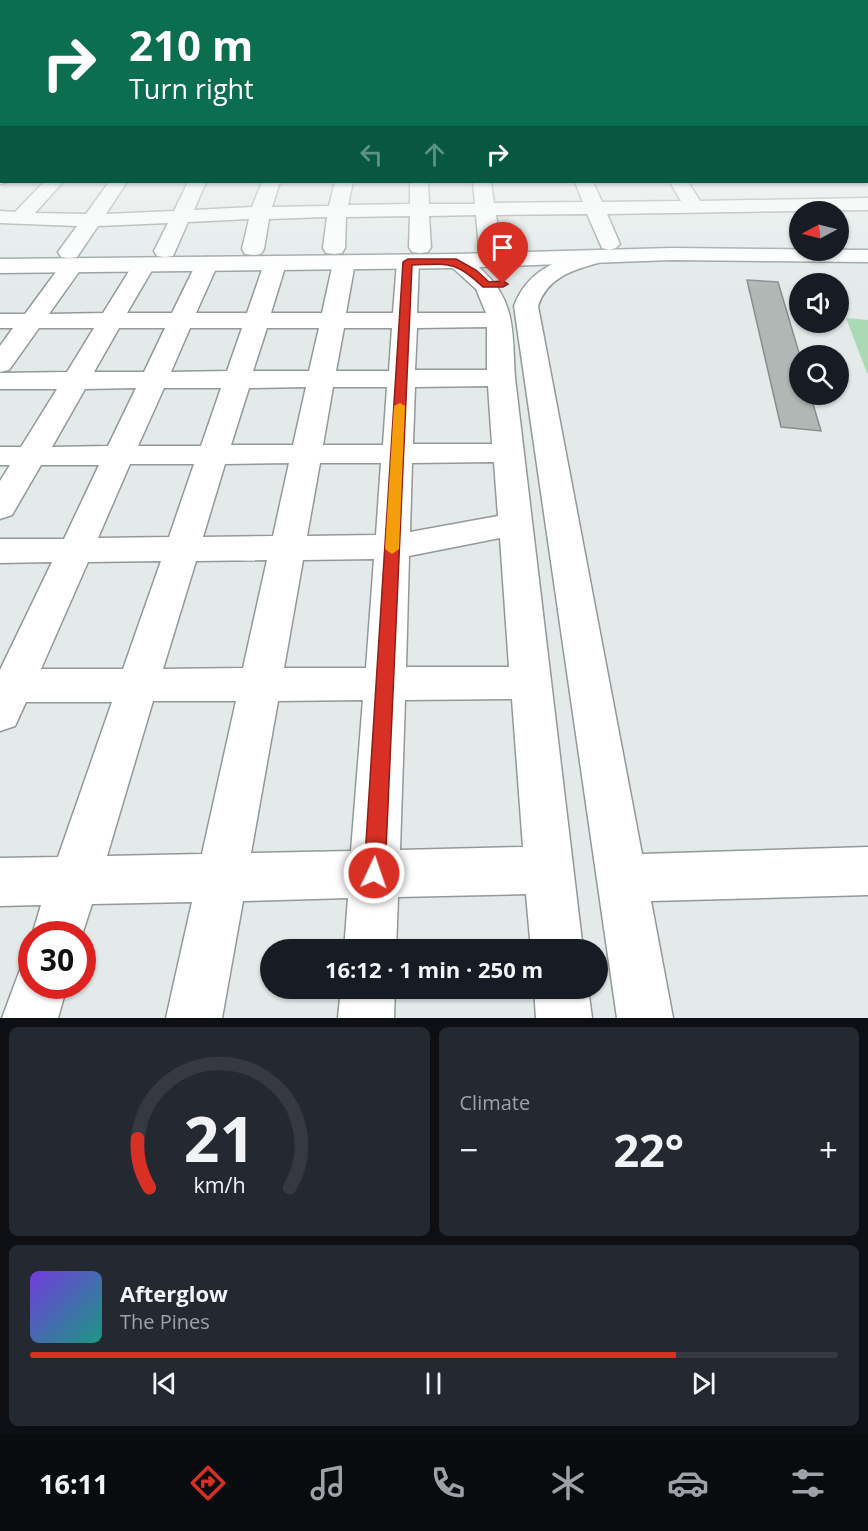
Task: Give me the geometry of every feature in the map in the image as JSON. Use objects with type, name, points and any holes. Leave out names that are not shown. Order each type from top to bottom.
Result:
[{"type":"street","points":[[9,218],[38,195]]},
{"type":"street","points":[[0,364],[31,321],[110,195]]},
{"type":"street","points":[[0,508],[111,321],[155,258],[191,195]]},
{"type":"street","points":[[194,1018],[332,321],[339,255],[341,195]]},
{"type":"street","points":[[9,218],[94,219],[180,215],[266,196],[380,195]]},
{"type":"street","points":[[371,939],[404,321],[420,195]]},
{"type":"street","points":[[422,195],[486,209],[868,204]]},
{"type":"street","points":[[484,195],[490,247]]},
{"type":"street","points":[[589,195],[594,209],[599,251]]},
{"type":"street","points":[[687,195],[695,207]]},
{"type":"street","points":[[61,921],[257,321],[264,256],[266,196]]},
{"type":"street","points":[[414,255],[456,261],[789,242]]},
{"type":"street","points":[[849,242],[868,243]]},
{"type":"street","points":[[1,264],[70,259],[414,255],[490,247],[868,256]]},
{"type":"street","points":[[599,251],[550,272],[537,283],[529,294],[526,306],[645,1018]]},
{"type":"street","points":[[155,258],[207,264],[264,256]]},
{"type":"street","points":[[456,261],[487,285],[498,307],[501,378],[556,939]]},
{"type":"street","points":[[4,696],[75,550],[207,264]]},
{"type":"street","points":[[487,285],[537,283]]},
{"type":"street","points":[[0,321],[498,320]]},
{"type":"street","points":[[0,381],[501,378]]},
{"type":"street","points":[[0,456],[509,453]]},
{"type":"street","points":[[0,551],[392,547],[455,537],[516,523]]},
{"type":"street","points":[[4,696],[138,686],[531,683]]},
{"type":"street","points":[[0,882],[550,870]]},
{"type":"street","points":[[622,878],[868,871]]},
{"type":"street","points":[[30,1018],[36,999]]},
{"type":"street","points":[[366,1018],[367,999]]},
{"type":"street","points":[[562,999],[564,1018]]},
{"type":"green space","points":[[849,318],[868,320],[867,373],[849,326]]},
{"type":"building","points":[[747,280],[778,282],[789,319],[789,333],[793,333],[797,345],[789,345],[789,405],[813,405],[821,431],[781,427]]},
{"type":"slow traffic","points":[[392,549],[400,406]]},
{"type":"route","points":[[374,873],[408,262],[456,261],[487,285],[503,284]]}]
